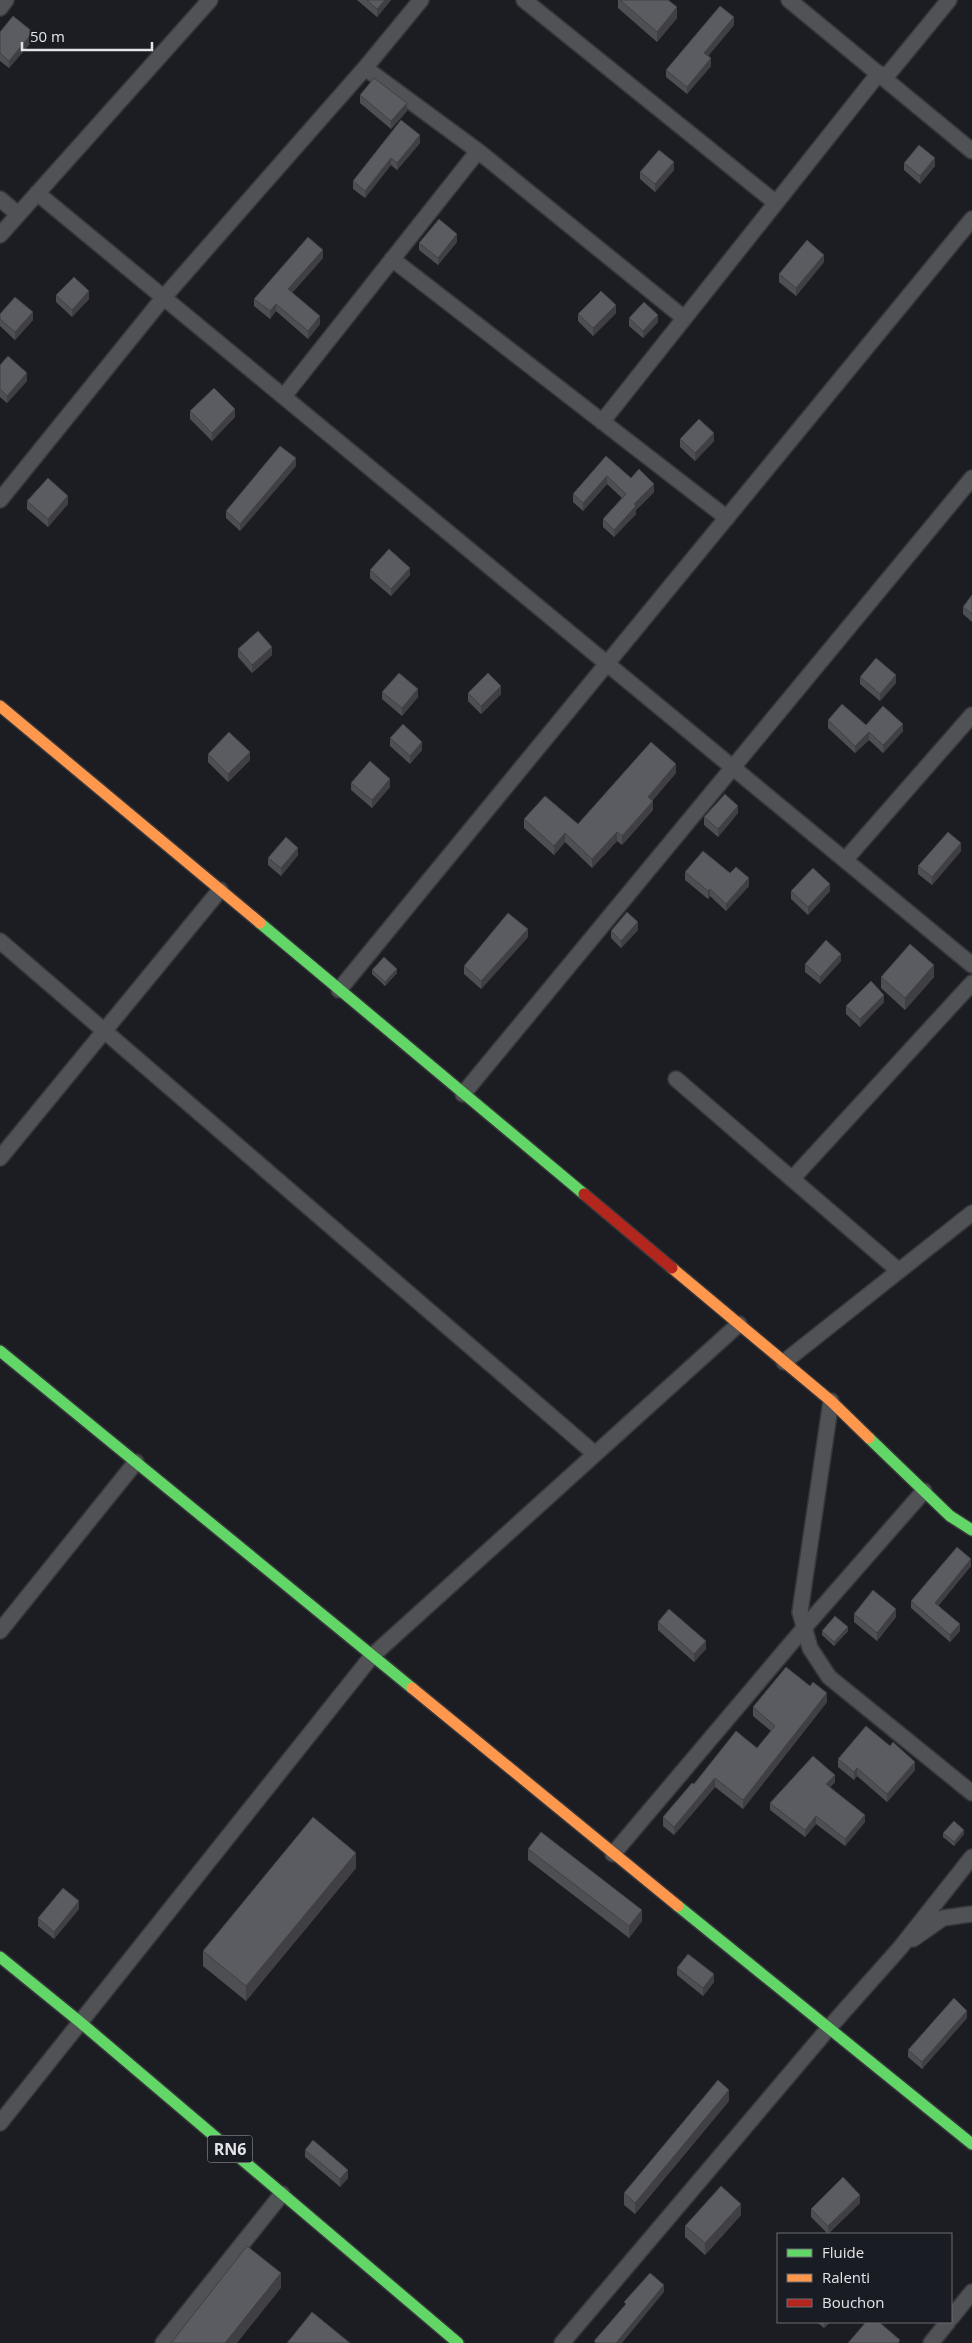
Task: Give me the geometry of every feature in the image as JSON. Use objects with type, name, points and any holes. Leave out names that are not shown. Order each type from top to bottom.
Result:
[{"type":"street","points":[[0,8],[6,0]]},
{"type":"street","points":[[0,235],[210,0]]},
{"type":"street","points":[[0,500],[164,297],[421,0]]},
{"type":"street","points":[[524,0],[776,202]]},
{"type":"street","points":[[790,0],[972,151]]},
{"type":"street","points":[[602,422],[776,202],[882,75],[949,0]]},
{"type":"street","points":[[364,68],[478,151],[684,318]]},
{"type":"street","points":[[284,396],[478,151]]},
{"type":"street","points":[[37,193],[972,966]]},
{"type":"street","points":[[0,199],[18,214]]},
{"type":"street","points":[[340,990],[972,219]]},
{"type":"street","points":[[392,259],[727,518]]},
{"type":"street","points":[[463,1094],[972,478]]},
{"type":"street","points":[[0,706],[831,1401],[950,1516],[972,1530]]},
{"type":"street","points":[[845,860],[972,715]]},
{"type":"street","points":[[0,1158],[220,890]]},
{"type":"street","points":[[0,941],[595,1454]]},
{"type":"street","points":[[792,1179],[972,983]]},
{"type":"street","points":[[676,1079],[898,1271]]},
{"type":"street","points":[[784,1362],[972,1213]]},
{"type":"street","points":[[0,2123],[372,1656],[739,1324]]},
{"type":"street","points":[[0,1351],[828,2030],[972,2144]]},
{"type":"street","points":[[831,1401],[800,1612],[810,1648],[829,1677],[972,1793]]},
{"type":"street","points":[[0,1631],[136,1462]]},
{"type":"street","points":[[614,1854],[804,1628],[924,1491]]},
{"type":"street","points":[[562,2343],[900,1948],[972,1857]]},
{"type":"street","points":[[900,1948],[943,1918],[972,1914]]},
{"type":"street","name":"RN6","points":[[0,1957],[80,2022],[458,2343]]},
{"type":"street","points":[[163,2343],[282,2194]]},
{"type":"street","points":[[952,2317],[972,2292]]},
{"type":"street","points":[[931,2343],[947,2323]]},
{"type":"building","points":[[367,0],[385,0],[377,9]]},
{"type":"building","points":[[620,0],[668,0],[677,7],[657,32]]},
{"type":"building","points":[[720,6],[734,17],[704,53],[711,58],[687,87],[666,70]]},
{"type":"building","points":[[13,16],[33,32],[9,61],[0,53],[0,32]]},
{"type":"building","points":[[374,78],[407,103],[391,121],[360,95]]},
{"type":"building","points":[[401,120],[420,135],[397,163],[391,158],[365,191],[353,181]]},
{"type":"building","points":[[919,145],[935,158],[920,176],[904,163]]},
{"type":"building","points":[[659,150],[674,162],[655,184],[640,172]]},
{"type":"building","points":[[439,219],[457,234],[438,258],[419,243]]},
{"type":"building","points":[[308,237],[323,250],[288,289],[320,316],[308,331],[276,304],[270,311],[254,299]]},
{"type":"building","points":[[807,240],[824,255],[796,288],[779,274]]},
{"type":"building","points":[[74,277],[89,291],[72,310],[56,295]]},
{"type":"building","points":[[601,291],[616,305],[593,328],[578,314]]},
{"type":"building","points":[[15,297],[33,312],[15,332],[0,319],[0,314]]},
{"type":"building","points":[[644,302],[658,315],[643,331],[629,318]]},
{"type":"building","points":[[8,356],[27,373],[7,396],[0,389],[0,365]]},
{"type":"building","points":[[214,388],[235,409],[212,433],[190,411]]},
{"type":"building","points":[[699,419],[714,433],[695,453],[680,439]]},
{"type":"building","points":[[280,446],[296,458],[240,524],[226,511]]},
{"type":"building","points":[[606,456],[631,478],[639,469],[654,484],[634,504],[636,506],[614,530],[603,519],[626,494],[607,476],[583,503],[573,494]]},
{"type":"building","points":[[48,478],[68,496],[48,519],[27,501]]},
{"type":"building","points":[[389,549],[410,568],[391,589],[370,570]]},
{"type":"building","points":[[972,595],[972,614],[963,607]]},
{"type":"building","points":[[258,631],[272,647],[252,665],[238,649]]},
{"type":"building","points":[[876,658],[896,675],[880,694],[860,677]]},
{"type":"building","points":[[399,673],[418,689],[402,708],[382,692]]},
{"type":"building","points":[[488,673],[501,686],[481,706],[468,693]]},
{"type":"building","points":[[842,704],[866,725],[883,706],[903,724],[883,745],[869,732],[855,746],[828,720]]},
{"type":"building","points":[[403,724],[422,742],[410,756],[390,738]]},
{"type":"building","points":[[229,732],[250,752],[228,774],[208,754]]},
{"type":"building","points":[[651,742],[676,764],[648,797],[653,801],[622,836],[617,832],[592,859],[565,833],[554,846],[524,819],[545,796],[578,824]]},
{"type":"building","points":[[370,761],[390,779],[372,800],[351,783]]},
{"type":"building","points":[[725,794],[738,806],[718,829],[704,817]]},
{"type":"building","points":[[948,832],[961,843],[932,877],[918,866]]},
{"type":"building","points":[[286,837],[298,848],[281,868],[268,858]]},
{"type":"building","points":[[703,851],[730,873],[736,867],[749,878],[726,904],[710,889],[708,891],[685,872]]},
{"type":"building","points":[[813,868],[830,884],[808,907],[791,891]]},
{"type":"building","points":[[627,912],[638,922],[621,941],[611,931]]},
{"type":"building","points":[[508,913],[528,929],[481,981],[464,966]]},
{"type":"building","points":[[826,940],[841,954],[820,977],[805,964]]},
{"type":"building","points":[[910,944],[934,965],[905,998],[881,977]]},
{"type":"building","points":[[384,957],[397,969],[385,982],[372,970]]},
{"type":"building","points":[[871,981],[884,995],[860,1019],[846,1006]]},
{"type":"building","points":[[957,1547],[971,1559],[935,1603],[960,1624],[950,1635],[911,1601]]},
{"type":"building","points":[[873,1590],[896,1609],[877,1633],[854,1614]]},
{"type":"building","points":[[669,1609],[706,1641],[694,1654],[658,1622]]},
{"type":"building","points":[[835,1616],[848,1627],[834,1642],[822,1631]]},
{"type":"building","points":[[786,1667],[810,1686],[813,1682],[827,1693],[743,1800],[715,1778],[674,1827],[663,1817],[692,1783],[694,1784],[736,1731],[757,1748],[775,1726],[753,1707]]},
{"type":"building","points":[[866,1726],[890,1746],[893,1742],[915,1762],[887,1794],[857,1768],[854,1772],[838,1759]]},
{"type":"building","points":[[813,1756],[835,1775],[826,1784],[865,1815],[845,1839],[816,1816],[805,1830],[770,1803]]},
{"type":"building","points":[[313,1817],[356,1853],[246,1986],[203,1951]]},
{"type":"building","points":[[954,1821],[964,1830],[954,1842],[943,1833]]},
{"type":"building","points":[[541,1832],[642,1910],[629,1926],[528,1849]]},
{"type":"building","points":[[63,1888],[79,1901],[54,1932],[38,1918]]},
{"type":"building","points":[[688,1954],[714,1974],[703,1988],[677,1968]]},
{"type":"building","points":[[954,1998],[967,2011],[922,2062],[908,2050]]},
{"type":"building","points":[[718,2080],[729,2090],[635,2203],[624,2193]]},
{"type":"building","points":[[313,2140],[348,2170],[340,2179],[305,2150]]},
{"type":"building","points":[[843,2177],[860,2195],[828,2226],[811,2209]]},
{"type":"building","points":[[721,2186],[741,2204],[705,2243],[685,2226]]},
{"type":"building","points":[[247,2246],[281,2273],[225,2343],[171,2343]]},
{"type":"building","points":[[650,2273],[664,2285],[616,2343],[596,2343],[594,2341],[626,2304],[624,2302]]},
{"type":"building","points":[[312,2312],[350,2343],[287,2343]]},
{"type":"building","points":[[865,2323],[880,2323],[900,2340],[898,2343],[848,2343]]},
{"type":"traffic: fast","points":[[260,923],[584,1194]]},
{"type":"traffic: fast","points":[[0,1351],[412,1688]]},
{"type":"traffic: fast","points":[[869,1438],[950,1516],[972,1530]]},
{"type":"traffic: fast","points":[[678,1906],[972,2144]]},
{"type":"traffic: fast","points":[[0,1957],[80,2022],[458,2343]]},
{"type":"traffic: slow","points":[[0,706],[260,923]]},
{"type":"traffic: slow","points":[[672,1268],[831,1401],[869,1438]]},
{"type":"traffic: slow","points":[[412,1688],[678,1906]]},
{"type":"traffic: jam","points":[[584,1194],[672,1268]]}]
